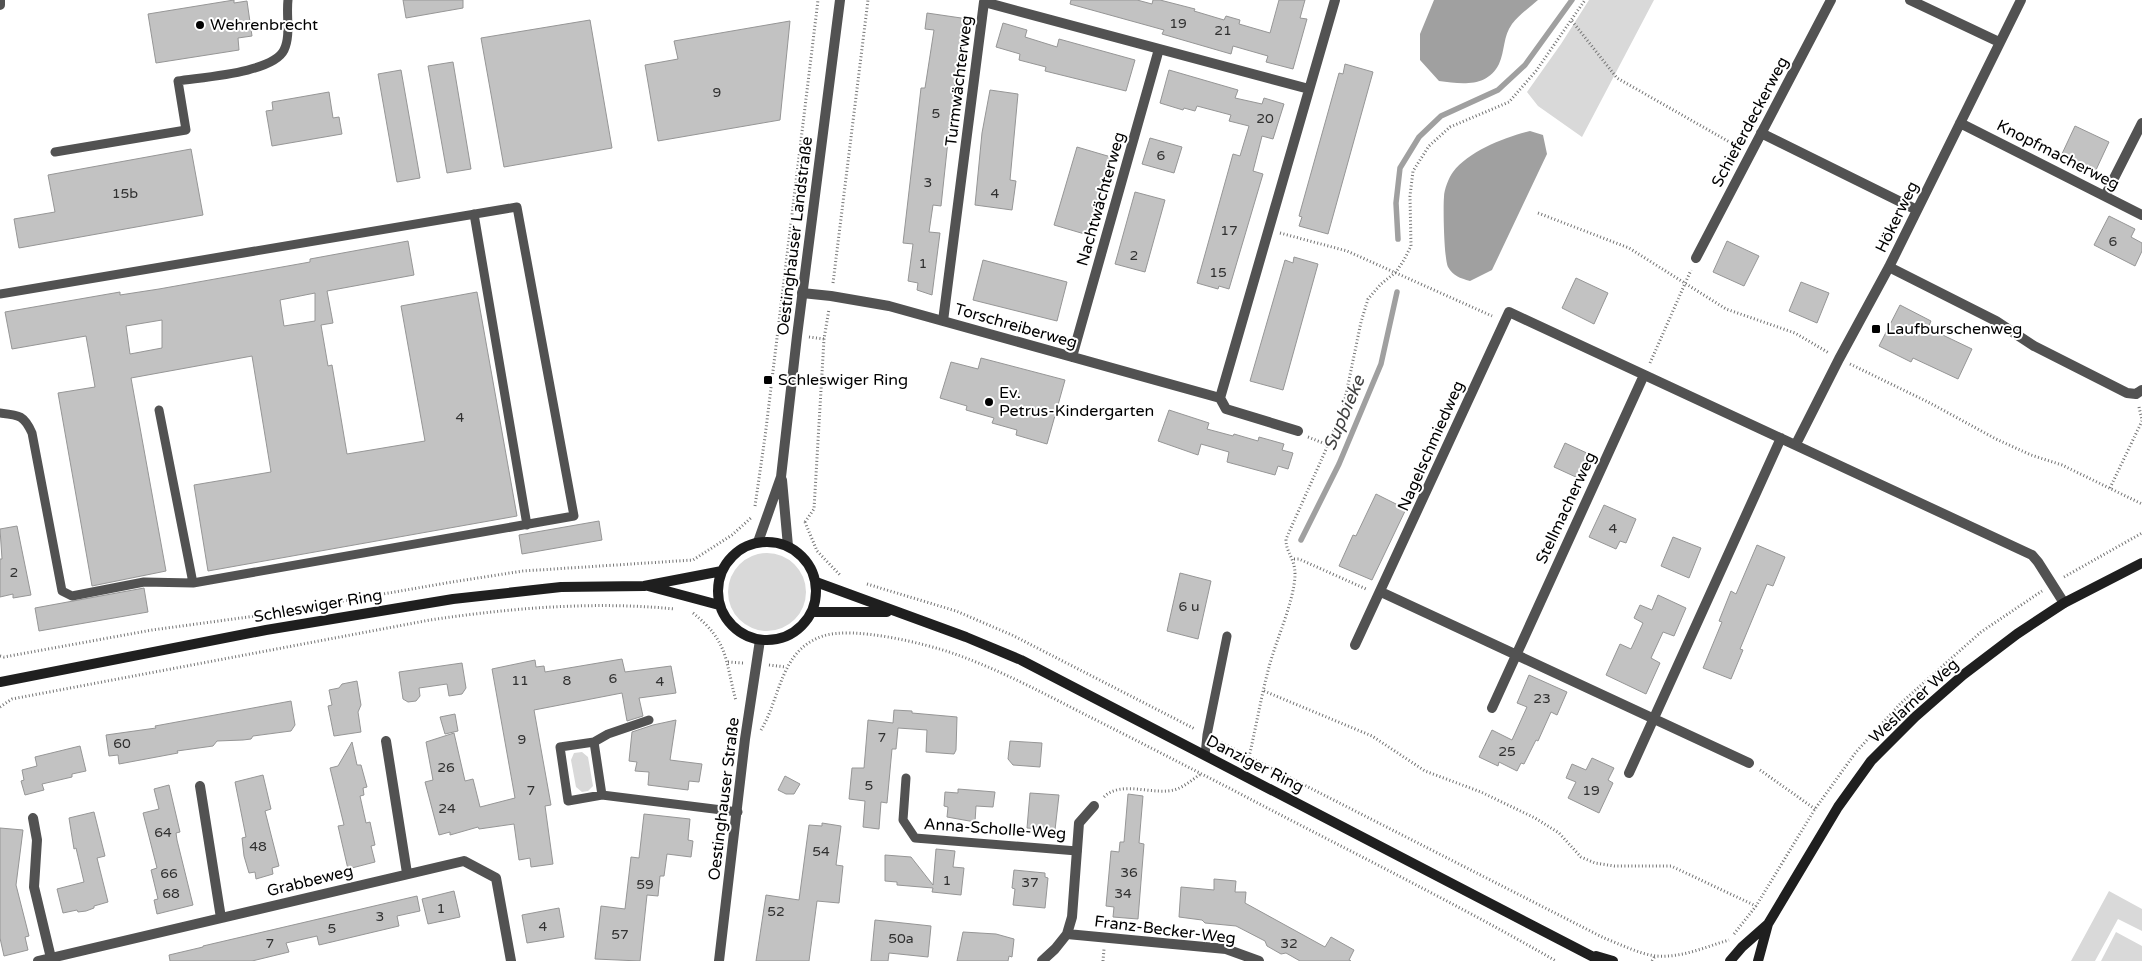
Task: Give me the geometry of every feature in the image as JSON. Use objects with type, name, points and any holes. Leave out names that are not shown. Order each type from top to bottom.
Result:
[{"type":"main road","points":[[758,542],[773,542],[788,546],[801,555],[811,567],[816,582],[817,597],[812,612],[804,625],[791,635],[776,640],[760,640],[742,634],[728,622],[719,605],[718,586],[722,571],[730,558],[736,553],[758,542]]},
{"type":"main road","name":"Weslarner Weg","points":[[1758,961],[1768,924],[1838,807],[1871,761],[1916,716],[1963,675],[2017,634],[2064,603],[2142,563]]},
{"type":"main road","name":"Schleswiger Ring","points":[[0,682],[266,630],[453,599],[562,587],[644,586],[722,571]]},
{"type":"main road","name":"Danziger Ring","points":[[816,582],[966,636],[1021,660],[1598,959],[1613,961]]},
{"type":"main road","name":"Schleswiger Ring","points":[[644,586],[719,605]]},
{"type":"main road","name":"Danziger Ring","points":[[812,612],[896,612]]},
{"type":"main road","name":"Weslarner Weg","points":[[1730,961],[1742,947],[1768,924]]},
{"type":"street","points":[[0,0],[0,5]]},
{"type":"street","name":"Oestinghauser Landstraße","points":[[788,546],[781,477],[802,293],[840,0]]},
{"type":"street","points":[[1220,398],[1335,0]]},
{"type":"street","name":"Schieferdeckerweg","points":[[1696,258],[1830,0]]},
{"type":"street","points":[[1910,0],[1999,42]]},
{"type":"street","name":"Hökerweg","points":[[1796,444],[1838,359],[1889,266],[2021,0]]},
{"type":"street","name":"Turmwächterweg","points":[[943,321],[984,2],[1309,89]]},
{"type":"street","name":"Nachtwächterweg","points":[[1072,357],[1159,49]]},
{"type":"street","name":"Knopfmacherweg","points":[[1960,123],[2142,214]]},
{"type":"street","points":[[2105,196],[2142,123]]},
{"type":"street","points":[[1762,133],[1917,210]]},
{"type":"street","points":[[1889,266],[1996,321],[2034,346],[2127,393],[2136,394],[2142,390]]},
{"type":"street","name":"Torschreiberweg","points":[[802,293],[889,306],[1220,398],[1226,409],[1298,431]]},
{"type":"street","name":"Nagelschmiedweg","points":[[1355,645],[1509,312],[1644,375]]},
{"type":"street","points":[[1644,375],[2032,555],[2064,603]]},
{"type":"street","name":"Stellmacherweg","points":[[1492,708],[1644,375]]},
{"type":"street","points":[[1629,773],[1781,438]]},
{"type":"street","name":"Oestinghauser Landstraße","points":[[758,542],[781,477]]},
{"type":"street","points":[[1381,592],[1749,763]]},
{"type":"street","name":"Oestinghauser Straße","points":[[720,961],[745,740],[760,640]]},
{"type":"street","points":[[386,741],[407,873]]},
{"type":"street","points":[[200,786],[221,918]]},
{"type":"street","points":[[1042,961],[1055,949],[1066,934],[1072,917],[1079,823],[1094,806]]},
{"type":"street","points":[[33,818],[36,840],[34,887],[51,958]]},
{"type":"street","name":"Grabbeweg","points":[[38,961],[464,860],[496,878],[511,961]]},
{"type":"street","name":"Franz-Becker-Weg","points":[[1066,934],[1226,949],[1258,961]]},
{"type":"lane","points":[[55,152],[186,130],[178,81],[241,72],[269,65],[284,51],[288,32],[288,0]]},
{"type":"lane","points":[[0,294],[517,207],[574,516],[193,582],[144,582],[72,596],[62,591],[32,433],[27,421],[17,415],[0,413]]},
{"type":"lane","points":[[474,214],[527,525]]},
{"type":"lane","points":[[159,410],[193,582]]},
{"type":"lane","points":[[1205,755],[1207,735],[1226,636]]},
{"type":"lane","points":[[649,720],[608,734],[594,742],[560,747],[568,801],[602,795],[738,812]]},
{"type":"lane","points":[[594,742],[602,795]]},
{"type":"lane","name":"Anna-Scholle-Weg","points":[[906,778],[903,820],[915,838],[1077,851]]},
{"type":"path","points":[[693,560],[732,534],[753,516],[765,437],[818,0]]},
{"type":"path","points":[[845,579],[834,571],[817,551],[805,522],[814,510],[824,339],[868,0]]},
{"type":"path","points":[[1249,757],[1264,691],[1295,576],[1294,559],[1286,548],[1286,539],[1344,404],[1361,322],[1368,299],[1381,284],[1396,272],[1411,246],[1410,196],[1413,172],[1429,146],[1450,127],[1509,102],[1536,71],[1585,0]]},
{"type":"path","points":[[1572,21],[1617,78],[1750,154]]},
{"type":"path","points":[[1270,230],[1347,251],[1504,322]]},
{"type":"path","points":[[1644,375],[1696,258]]},
{"type":"path","points":[[2110,488],[2142,421]]},
{"type":"path","points":[[1298,431],[1303,436],[1328,445]]},
{"type":"path","points":[[1294,559],[1298,559],[1370,591],[1381,592]]},
{"type":"path","points":[[863,583],[956,611],[1012,635],[1604,938],[1655,956],[1676,955],[1729,940],[1742,947]]},
{"type":"path","points":[[0,707],[12,699],[420,622],[486,612],[541,607],[628,604],[681,610]]},
{"type":"path","points":[[690,611],[707,624],[721,641],[728,662]]},
{"type":"path","points":[[745,740],[762,729],[773,706],[786,667],[798,651],[819,637],[837,632],[910,642],[961,657],[1010,676],[1201,774],[1556,961]]},
{"type":"path","points":[[1264,691],[1372,736],[1425,772],[1481,792],[1535,818],[1559,833],[1581,857],[1595,863],[1614,866],[1671,866],[1756,906]]},
{"type":"path","points":[[1749,763],[1815,809]]},
{"type":"path","points":[[1094,806],[1106,794],[1118,789],[1161,791],[1177,789],[1201,774]]},
{"type":"path","points":[[1652,961],[1655,956]]},
{"type":"shaded area","points":[[1434,0],[1538,0],[1512,24],[1501,59],[1494,72],[1481,81],[1456,83],[1439,81],[1420,60],[1420,34]]},
{"type":"shaded area","points":[[1589,0],[1654,0],[1582,137],[1538,106],[1527,92]]},
{"type":"shaded area","points":[[1530,131],[1543,135],[1547,154],[1492,270],[1470,281],[1457,276],[1448,267],[1445,244],[1444,197],[1450,177],[1460,164],[1478,151],[1499,141]]},
{"type":"shaded area","points":[[767,553],[782,556],[794,565],[803,577],[806,592],[803,607],[794,619],[782,628],[767,631],[752,628],[740,619],[731,607],[728,592],[731,577],[740,565],[752,556]]},
{"type":"shaded area","points":[[582,752],[588,757],[593,786],[588,791],[582,792],[576,787],[571,760],[574,753]]},
{"type":"shaded area","points":[[2109,891],[2142,909],[2142,931],[2118,919],[2095,961],[2071,961]]},
{"type":"shaded area","points":[[2116,932],[2142,946],[2142,961],[2101,961]]},
{"type":"building","name":"Wehrenbrecht","points":[[234,0],[234,3],[247,1],[252,36],[238,38],[239,50],[156,63],[148,14]]},
{"type":"building","points":[[403,0],[463,0],[463,8],[406,18]]},
{"type":"building","points":[[1071,0],[1137,0],[1152,4],[1153,0],[1160,0],[1195,9],[1194,11],[1224,20],[1226,16],[1240,20],[1239,24],[1270,33],[1279,0],[1305,0],[1300,18],[1307,19],[1293,69],[1266,62],[1268,56],[1233,46],[1231,54],[1162,34],[1164,30],[1070,4]]},
{"type":"building","points":[[927,13],[968,19],[961,67],[957,66],[952,105],[955,105],[953,122],[950,122],[941,206],[933,205],[929,232],[940,233],[932,295],[917,290],[918,283],[908,281],[913,244],[903,243],[921,88],[925,88],[934,30],[925,29]]},
{"type":"building","points":[[590,20],[612,148],[504,167],[481,38]]},
{"type":"building","points":[[790,21],[780,120],[658,141],[645,65],[678,59],[674,41]]},
{"type":"building","points":[[1003,23],[1027,30],[1025,37],[1057,47],[1059,39],[1135,60],[1126,91],[1045,71],[1046,67],[1019,60],[1020,54],[996,47]]},
{"type":"building","points":[[453,62],[471,169],[447,173],[428,66]]},
{"type":"building","points":[[1345,64],[1373,72],[1328,234],[1299,226],[1302,217],[1299,216],[1339,73],[1343,74]]},
{"type":"building","points":[[401,70],[420,178],[397,182],[378,74]]},
{"type":"building","points":[[1169,70],[1238,90],[1235,98],[1262,104],[1264,98],[1284,104],[1273,139],[1262,136],[1253,171],[1263,174],[1229,289],[1219,286],[1218,289],[1197,283],[1233,154],[1240,156],[1249,126],[1229,121],[1231,115],[1197,106],[1195,111],[1184,108],[1183,110],[1160,103]]},
{"type":"building","points":[[990,90],[1018,94],[1010,180],[1016,181],[1012,210],[975,205],[982,133]]},
{"type":"building","points":[[329,92],[333,118],[339,117],[342,134],[272,146],[266,111],[273,110],[272,102]]},
{"type":"building","points":[[2075,126],[2109,142],[2095,172],[2061,156]]},
{"type":"building","points":[[1150,138],[1182,147],[1174,173],[1142,164]]},
{"type":"building","points":[[1077,147],[1111,157],[1088,235],[1054,225]]},
{"type":"building","points":[[191,149],[203,215],[19,248],[14,219],[55,212],[48,175]]},
{"type":"building","points":[[1135,192],[1165,200],[1145,272],[1115,264]]},
{"type":"building","points":[[2109,216],[2135,229],[2131,237],[2142,243],[2142,251],[2135,266],[2094,245]]},
{"type":"building","points":[[408,241],[414,275],[327,291],[333,323],[321,325],[328,366],[332,365],[347,454],[425,441],[401,306],[477,292],[517,516],[208,571],[194,485],[271,472],[252,356],[131,378],[166,571],[92,586],[58,393],[95,387],[86,336],[12,349],[5,312],[120,292],[120,295],[159,289],[310,262],[310,259]],"holes":[[[315,293],[315,321],[284,326],[280,300]],[[162,320],[162,348],[130,354],[126,326]]]},
{"type":"building","points":[[1727,241],[1759,256],[1744,286],[1713,272]]},
{"type":"building","points":[[1294,257],[1318,264],[1283,390],[1250,381],[1285,260],[1293,263]]},
{"type":"building","points":[[983,260],[1067,282],[1057,321],[973,300]]},
{"type":"building","points":[[1576,278],[1608,293],[1594,324],[1562,308]]},
{"type":"building","points":[[1801,282],[1829,293],[1817,323],[1789,311]]},
{"type":"building","points":[[1900,305],[1931,321],[1928,328],[1972,349],[1958,379],[1913,358],[1911,362],[1879,346]]},
{"type":"building","points":[[981,358],[1065,380],[1047,444],[1016,435],[1017,430],[992,423],[994,418],[966,410],[967,406],[940,398],[951,362],[978,369]]},
{"type":"building","points":[[1169,410],[1209,423],[1207,429],[1258,441],[1259,437],[1284,444],[1282,450],[1293,453],[1288,469],[1278,466],[1275,475],[1227,462],[1229,452],[1201,444],[1198,455],[1158,441]]},
{"type":"building","points":[[1565,443],[1589,454],[1578,478],[1554,467]]},
{"type":"building","points":[[1376,494],[1406,509],[1372,580],[1339,566],[1353,535],[1356,536]]},
{"type":"building","points":[[1604,505],[1636,519],[1626,543],[1620,541],[1616,549],[1589,537]]},
{"type":"building","points":[[599,521],[602,540],[522,554],[519,535]]},
{"type":"building","points":[[17,526],[31,595],[13,598],[13,594],[0,597],[0,559],[2,559],[0,529]]},
{"type":"building","points":[[1673,537],[1701,548],[1689,578],[1661,566]]},
{"type":"building","points":[[1757,545],[1785,557],[1773,586],[1767,584],[1740,649],[1743,650],[1731,679],[1703,668],[1722,622],[1719,621],[1731,591],[1736,594]]},
{"type":"building","points":[[1180,573],[1211,581],[1198,639],[1167,631]]},
{"type":"building","points":[[144,588],[148,612],[39,631],[35,608]]},
{"type":"building","points":[[1658,595],[1686,608],[1674,636],[1663,632],[1651,658],[1660,663],[1646,694],[1606,675],[1620,644],[1631,649],[1643,623],[1634,618],[1640,605],[1652,610]]},
{"type":"building","points":[[622,659],[625,672],[671,666],[676,693],[639,698],[643,716],[627,721],[622,693],[534,710],[551,805],[545,806],[553,864],[531,867],[530,858],[519,860],[514,824],[479,829],[478,827],[450,835],[450,832],[439,835],[425,782],[433,780],[426,742],[454,733],[465,781],[473,779],[480,807],[515,798],[492,669],[535,660],[536,667],[544,666],[545,672]]},
{"type":"building","points":[[462,663],[466,688],[462,694],[449,696],[447,684],[419,688],[420,696],[416,701],[408,702],[403,699],[399,672]]},
{"type":"building","points":[[1529,675],[1567,692],[1557,715],[1551,712],[1538,741],[1536,740],[1524,764],[1521,763],[1517,771],[1499,762],[1498,766],[1479,757],[1492,730],[1512,740],[1527,707],[1517,703]]},
{"type":"building","points":[[357,681],[361,705],[358,712],[361,732],[334,736],[328,706],[332,705],[329,690],[339,688],[342,684]]},
{"type":"building","points":[[291,701],[295,725],[291,731],[253,736],[251,739],[217,741],[213,746],[177,751],[178,753],[119,764],[118,755],[109,756],[106,735],[156,728],[155,726]]},
{"type":"building","points":[[894,710],[957,717],[956,750],[954,754],[926,752],[927,730],[898,728],[896,749],[892,749],[887,803],[881,802],[879,829],[863,827],[865,801],[849,799],[852,768],[864,768],[868,720],[893,723]]},
{"type":"building","points":[[455,714],[458,731],[445,734],[440,717]]},
{"type":"building","points":[[676,720],[670,760],[702,764],[699,782],[689,781],[688,790],[648,785],[649,772],[635,771],[637,762],[629,761],[632,732]]},
{"type":"building","points":[[1010,741],[1042,743],[1040,767],[1013,765],[1008,759]]},
{"type":"building","points":[[352,742],[357,765],[361,765],[367,787],[363,788],[364,795],[360,796],[366,823],[370,822],[375,845],[371,846],[375,862],[348,869],[338,826],[344,825],[330,768],[338,766]]},
{"type":"building","points":[[80,746],[86,771],[72,774],[72,777],[42,784],[44,790],[25,795],[21,781],[24,780],[22,770],[37,766],[35,757]]},
{"type":"building","points":[[1592,758],[1614,768],[1608,780],[1613,783],[1599,813],[1568,798],[1576,782],[1566,778],[1572,764],[1586,770]]},
{"type":"building","points":[[263,775],[271,809],[265,811],[279,866],[272,868],[273,874],[256,879],[255,872],[249,873],[244,856],[242,838],[246,837],[235,782]]},
{"type":"building","points":[[785,776],[800,784],[794,794],[786,794],[778,790]]},
{"type":"building","points":[[169,785],[180,832],[176,833],[177,840],[193,905],[157,914],[154,900],[158,899],[151,870],[157,868],[143,813],[159,809],[154,789]]},
{"type":"building","points":[[958,789],[995,792],[993,807],[976,806],[975,822],[947,817],[948,807],[944,806],[945,792],[958,793]]},
{"type":"building","points":[[1030,793],[1059,795],[1055,830],[1027,828]]},
{"type":"building","points":[[1128,794],[1143,796],[1139,843],[1144,844],[1138,919],[1113,917],[1114,907],[1106,906],[1111,851],[1119,852],[1120,842],[1124,842]]},
{"type":"building","points":[[94,812],[105,856],[97,858],[108,902],[94,906],[94,908],[86,911],[78,912],[77,910],[63,913],[57,889],[84,882],[76,848],[74,849],[69,818]]},
{"type":"building","points":[[644,814],[690,819],[688,840],[693,841],[691,857],[667,854],[664,876],[660,876],[658,896],[647,895],[640,961],[595,959],[601,906],[625,909],[631,857],[639,858]]},
{"type":"building","points":[[822,823],[841,826],[836,865],[843,866],[839,903],[817,901],[809,961],[756,961],[766,895],[799,900],[809,825],[822,826]]},
{"type":"building","points":[[0,828],[23,830],[16,885],[29,936],[25,937],[28,950],[4,956],[0,938]]},
{"type":"building","points":[[936,849],[955,851],[953,867],[964,868],[961,895],[932,892],[933,888],[897,885],[897,882],[885,881],[885,855],[911,857],[933,885]]},
{"type":"building","points":[[1014,870],[1045,873],[1045,877],[1048,878],[1045,908],[1013,905],[1015,889],[1012,888]]},
{"type":"building","points":[[1214,879],[1236,881],[1235,892],[1246,892],[1245,903],[1325,947],[1331,937],[1354,950],[1349,960],[1351,961],[1300,961],[1286,953],[1281,954],[1267,946],[1265,941],[1236,926],[1205,923],[1202,920],[1179,917],[1181,887],[1214,890]]},
{"type":"building","points":[[454,891],[460,917],[428,924],[422,899]]},
{"type":"building","points":[[417,896],[420,911],[397,916],[399,926],[319,945],[317,936],[286,943],[289,952],[252,961],[170,961],[169,955],[203,946]]},
{"type":"building","points":[[559,908],[564,937],[527,943],[522,915]]},
{"type":"building","points":[[875,920],[931,926],[928,957],[889,953],[888,961],[871,961]]},
{"type":"building","points":[[963,932],[996,934],[1014,939],[1012,957],[1009,956],[1008,961],[957,961]]},
{"type":"waterway","name":"Supbieke","points":[[1398,239],[1396,203],[1400,168],[1419,137],[1441,116],[1498,90],[1525,65],[1572,0]]},
{"type":"waterway","name":"Supbieke","points":[[1301,540],[1339,464],[1381,364],[1397,292]]},
{"type":"place","name":"Wehrenbrecht","points":[[200,25]]},
{"type":"place","name":"Laufburschenweg","points":[[1876,329]]},
{"type":"place","name":"Schleswiger Ring","points":[[768,380]]},
{"type":"place","name":"Ev. Petrus-Kindergarten","points":[[989,402]]}]
